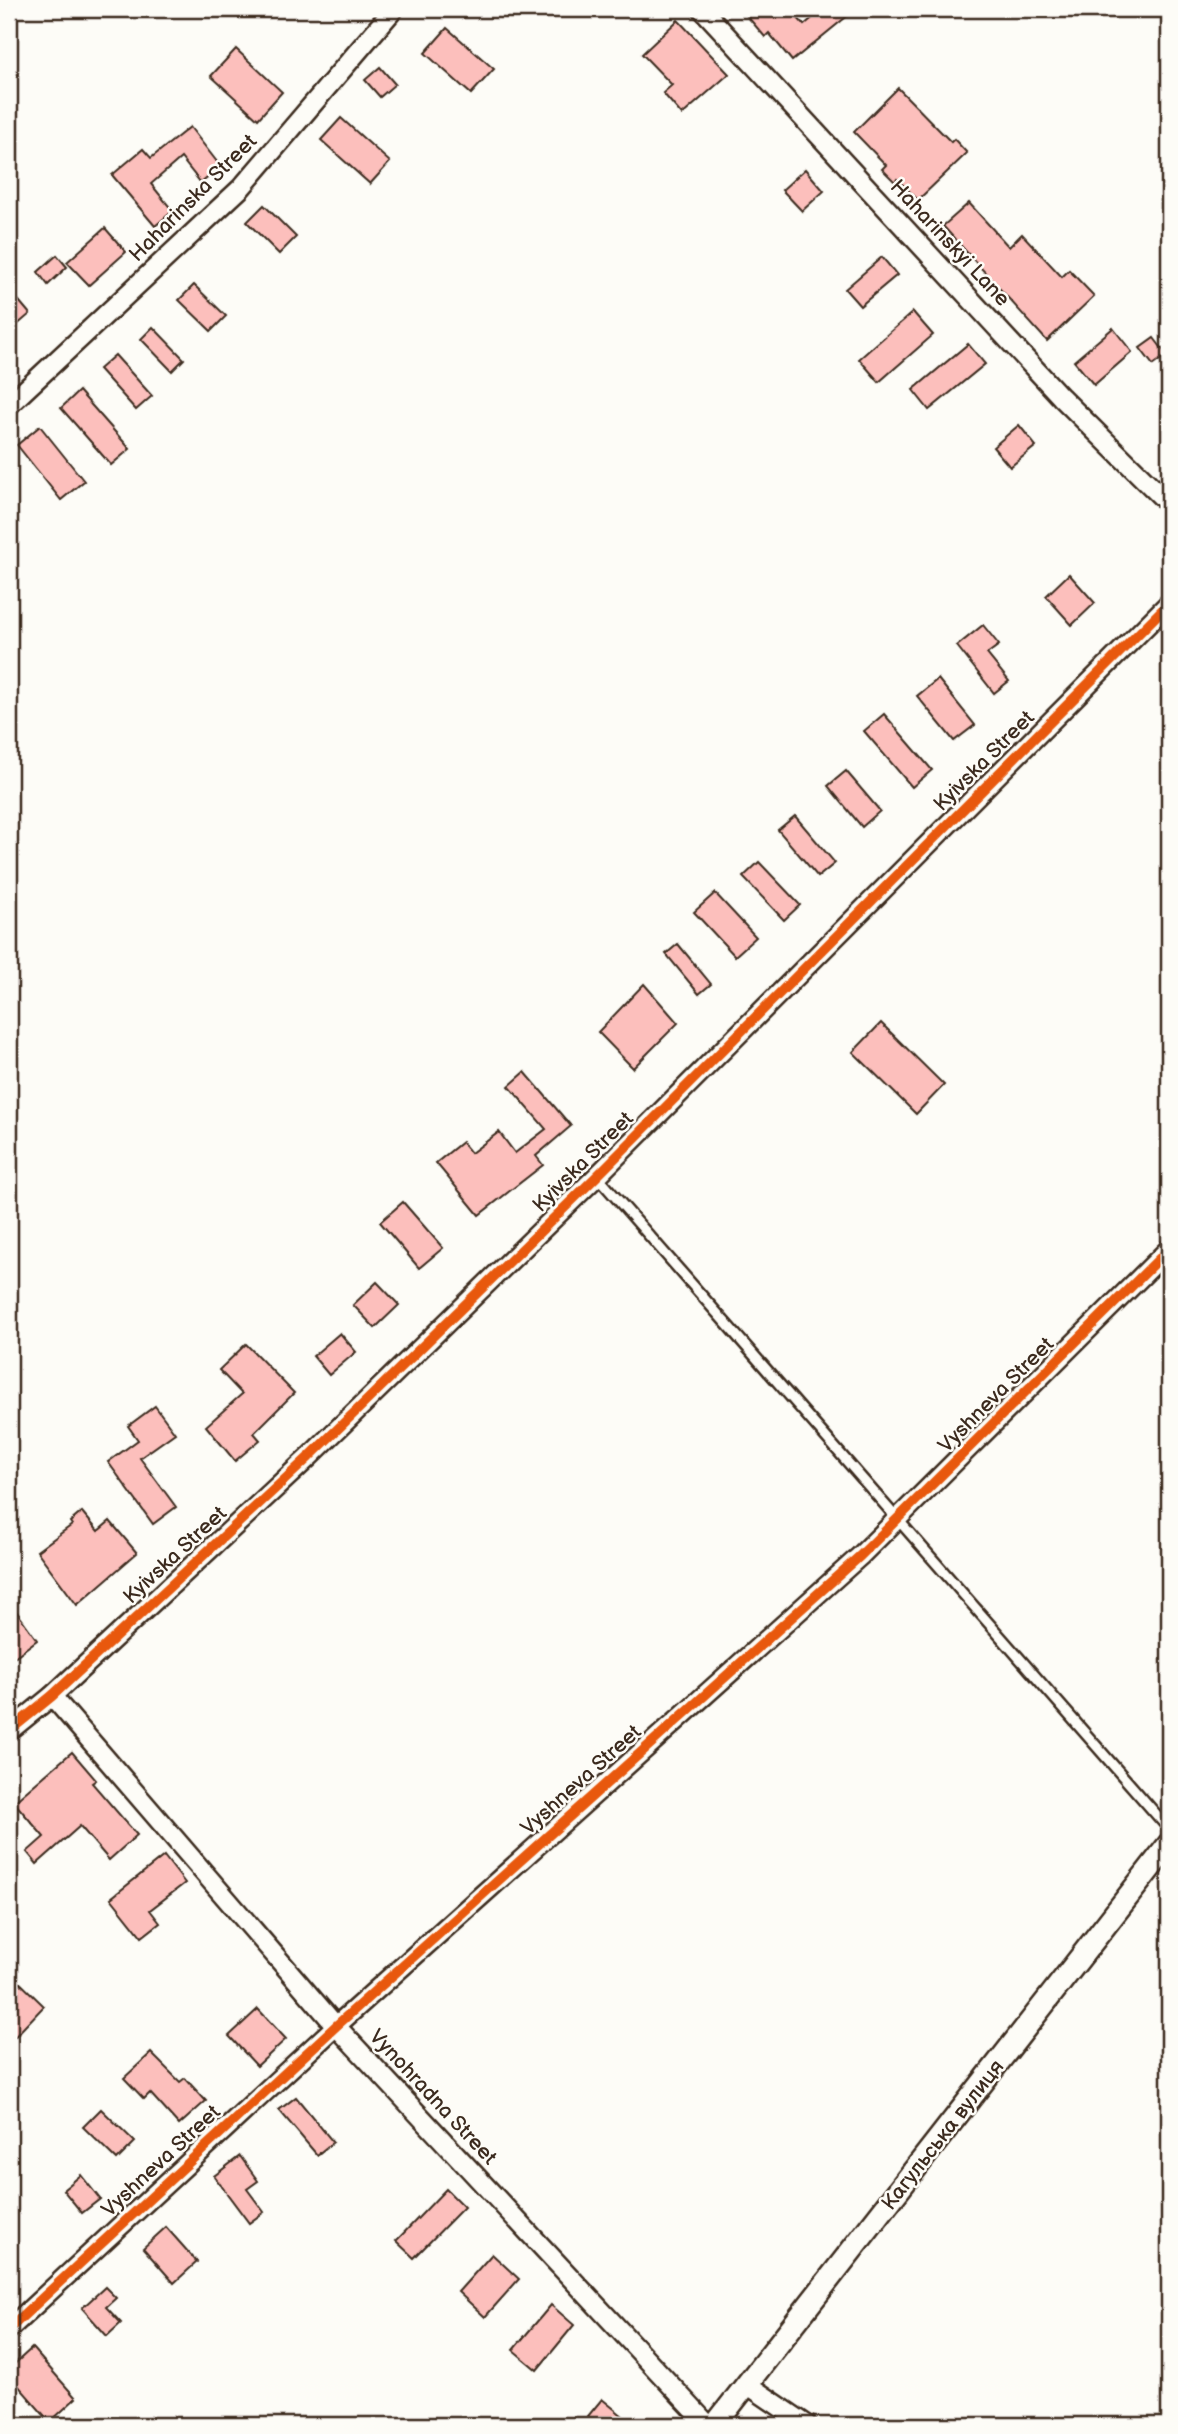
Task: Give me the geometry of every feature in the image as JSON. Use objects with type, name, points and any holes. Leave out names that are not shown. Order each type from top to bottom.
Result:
[{"type":"street","name":"Haharinska Street","points":[[9,405],[241,188],[394,9]]},
{"type":"street","name":"Haharinskyi Lane","points":[[702,9],[1061,397],[1169,503]]},
{"type":"street","name":"Kyivska Street","points":[[9,1731],[52,1696],[309,1457],[597,1176],[1169,603]]},
{"type":"street","name":"Vyshneva Street","points":[[9,2329],[336,2026],[896,1521],[1169,1249]]},
{"type":"street","name":"Vynohradna Street","points":[[52,1696],[336,2026],[708,2425]]},
{"type":"street","name":"Кагульська вулиця","points":[[715,2425],[1169,1844]]},
{"type":"street","points":[[748,2385],[807,2425]]},
{"type":"lane","points":[[597,1176],[896,1521],[1169,1829]]},
{"type":"building","points":[[755,9],[790,9],[804,25],[823,9],[856,9],[792,61],[769,33],[765,37],[747,16]]},
{"type":"building","points":[[678,20],[729,74],[682,115],[663,93],[672,85],[642,54]]},
{"type":"building","points":[[447,28],[494,69],[471,94],[425,53]]},
{"type":"building","points":[[236,49],[282,92],[258,119],[211,76]]},
{"type":"building","points":[[380,67],[395,84],[380,97],[365,80]]},
{"type":"building","points":[[898,88],[951,142],[954,139],[967,153],[918,200],[897,179],[895,182],[882,169],[886,165],[854,132]]},
{"type":"building","points":[[341,118],[390,162],[370,184],[321,140]]},
{"type":"building","points":[[190,127],[221,167],[201,183],[181,158],[151,184],[173,211],[155,226],[112,175],[143,149],[151,158]]},
{"type":"building","points":[[805,169],[824,191],[802,211],[782,190]]},
{"type":"building","points":[[969,203],[1009,247],[1022,234],[1062,277],[1069,270],[1094,296],[1047,341],[943,226]]},
{"type":"building","points":[[264,205],[296,237],[279,254],[247,222]]},
{"type":"building","points":[[105,228],[126,252],[89,285],[67,262]]},
{"type":"building","points":[[57,255],[67,267],[48,285],[38,272]]},
{"type":"building","points":[[882,257],[897,275],[860,306],[845,289]]},
{"type":"building","points":[[194,285],[226,316],[211,331],[179,300]]},
{"type":"building","points":[[9,289],[30,314],[9,332]]},
{"type":"building","points":[[913,312],[933,335],[879,382],[859,359]]},
{"type":"building","points":[[153,327],[184,359],[172,371],[141,339]]},
{"type":"building","points":[[1113,328],[1132,352],[1094,385],[1074,361]]},
{"type":"building","points":[[1154,338],[1167,355],[1153,365],[1140,348]]},
{"type":"building","points":[[968,344],[985,364],[929,410],[913,390]]},
{"type":"building","points":[[115,355],[152,396],[136,410],[99,369]]},
{"type":"building","points":[[79,391],[130,449],[111,465],[61,408]]},
{"type":"building","points":[[1019,425],[1036,446],[1010,467],[993,447]]},
{"type":"building","points":[[40,426],[84,481],[61,500],[17,445]]},
{"type":"building","points":[[1069,574],[1095,603],[1072,625],[1046,596]]},
{"type":"building","points":[[983,625],[999,645],[987,654],[1009,681],[994,693],[957,646]]},
{"type":"building","points":[[938,679],[975,725],[954,741],[917,696]]},
{"type":"building","points":[[884,714],[932,770],[912,787],[864,731]]},
{"type":"building","points":[[846,771],[880,811],[862,827],[828,786]]},
{"type":"building","points":[[795,816],[835,863],[818,877],[778,830]]},
{"type":"building","points":[[759,862],[800,905],[784,920],[743,877]]},
{"type":"building","points":[[715,893],[756,937],[735,956],[694,912]]},
{"type":"building","points":[[678,944],[711,984],[699,994],[666,954]]},
{"type":"building","points":[[644,984],[678,1023],[633,1068],[598,1032]]},
{"type":"building","points":[[881,1023],[944,1085],[916,1114],[853,1052]]},
{"type":"building","points":[[525,1072],[571,1126],[536,1156],[543,1165],[479,1215],[436,1163],[462,1142],[471,1153],[499,1132],[515,1153],[546,1129],[509,1086]]},
{"type":"building","points":[[403,1202],[443,1248],[419,1268],[380,1222]]},
{"type":"building","points":[[377,1282],[399,1305],[375,1328],[353,1305]]},
{"type":"building","points":[[340,1333],[356,1352],[329,1375],[313,1356]]},
{"type":"building","points":[[246,1344],[294,1393],[254,1433],[260,1440],[235,1461],[206,1426],[242,1394],[219,1370]]},
{"type":"building","points":[[155,1406],[175,1433],[140,1458],[176,1507],[153,1524],[108,1462],[138,1440],[128,1426]]},
{"type":"building","points":[[82,1512],[98,1531],[110,1521],[137,1553],[77,1605],[37,1551],[72,1525],[70,1522]]},
{"type":"building","points":[[9,1601],[37,1640],[9,1661]]},
{"type":"building","points":[[72,1752],[96,1780],[92,1783],[137,1835],[109,1860],[80,1826],[37,1864],[27,1852],[44,1837],[14,1802]]},
{"type":"building","points":[[164,1856],[185,1883],[150,1910],[160,1923],[142,1937],[111,1898]]},
{"type":"building","points":[[9,1972],[44,2006],[9,2043]]},
{"type":"building","points":[[258,2009],[286,2039],[257,2066],[229,2036]]},
{"type":"building","points":[[151,2053],[180,2082],[185,2078],[206,2101],[179,2125],[150,2093],[144,2099],[124,2078]]},
{"type":"building","points":[[296,2097],[333,2142],[317,2155],[279,2110]]},
{"type":"building","points":[[101,2109],[135,2142],[117,2160],[83,2127]]},
{"type":"building","points":[[240,2156],[258,2181],[247,2189],[264,2212],[249,2223],[214,2176]]},
{"type":"building","points":[[81,2175],[100,2199],[82,2213],[63,2190]]},
{"type":"building","points":[[446,2189],[464,2207],[414,2258],[396,2241]]},
{"type":"building","points":[[166,2227],[197,2262],[174,2283],[143,2248]]},
{"type":"building","points":[[492,2254],[519,2279],[485,2317],[458,2292]]},
{"type":"building","points":[[105,2287],[116,2298],[106,2307],[121,2323],[107,2336],[82,2308]]},
{"type":"building","points":[[551,2305],[574,2325],[537,2370],[513,2350]]},
{"type":"building","points":[[32,2348],[76,2398],[50,2422],[9,2375],[9,2369]]},
{"type":"building","points":[[602,2399],[634,2425],[599,2425],[588,2416]]},
{"type":"cycle path","points":[[9,1731],[52,1696],[309,1457],[597,1176],[1169,603]]},
{"type":"cycle path","points":[[9,2329],[336,2026],[860,1556],[1169,1249]]}]
